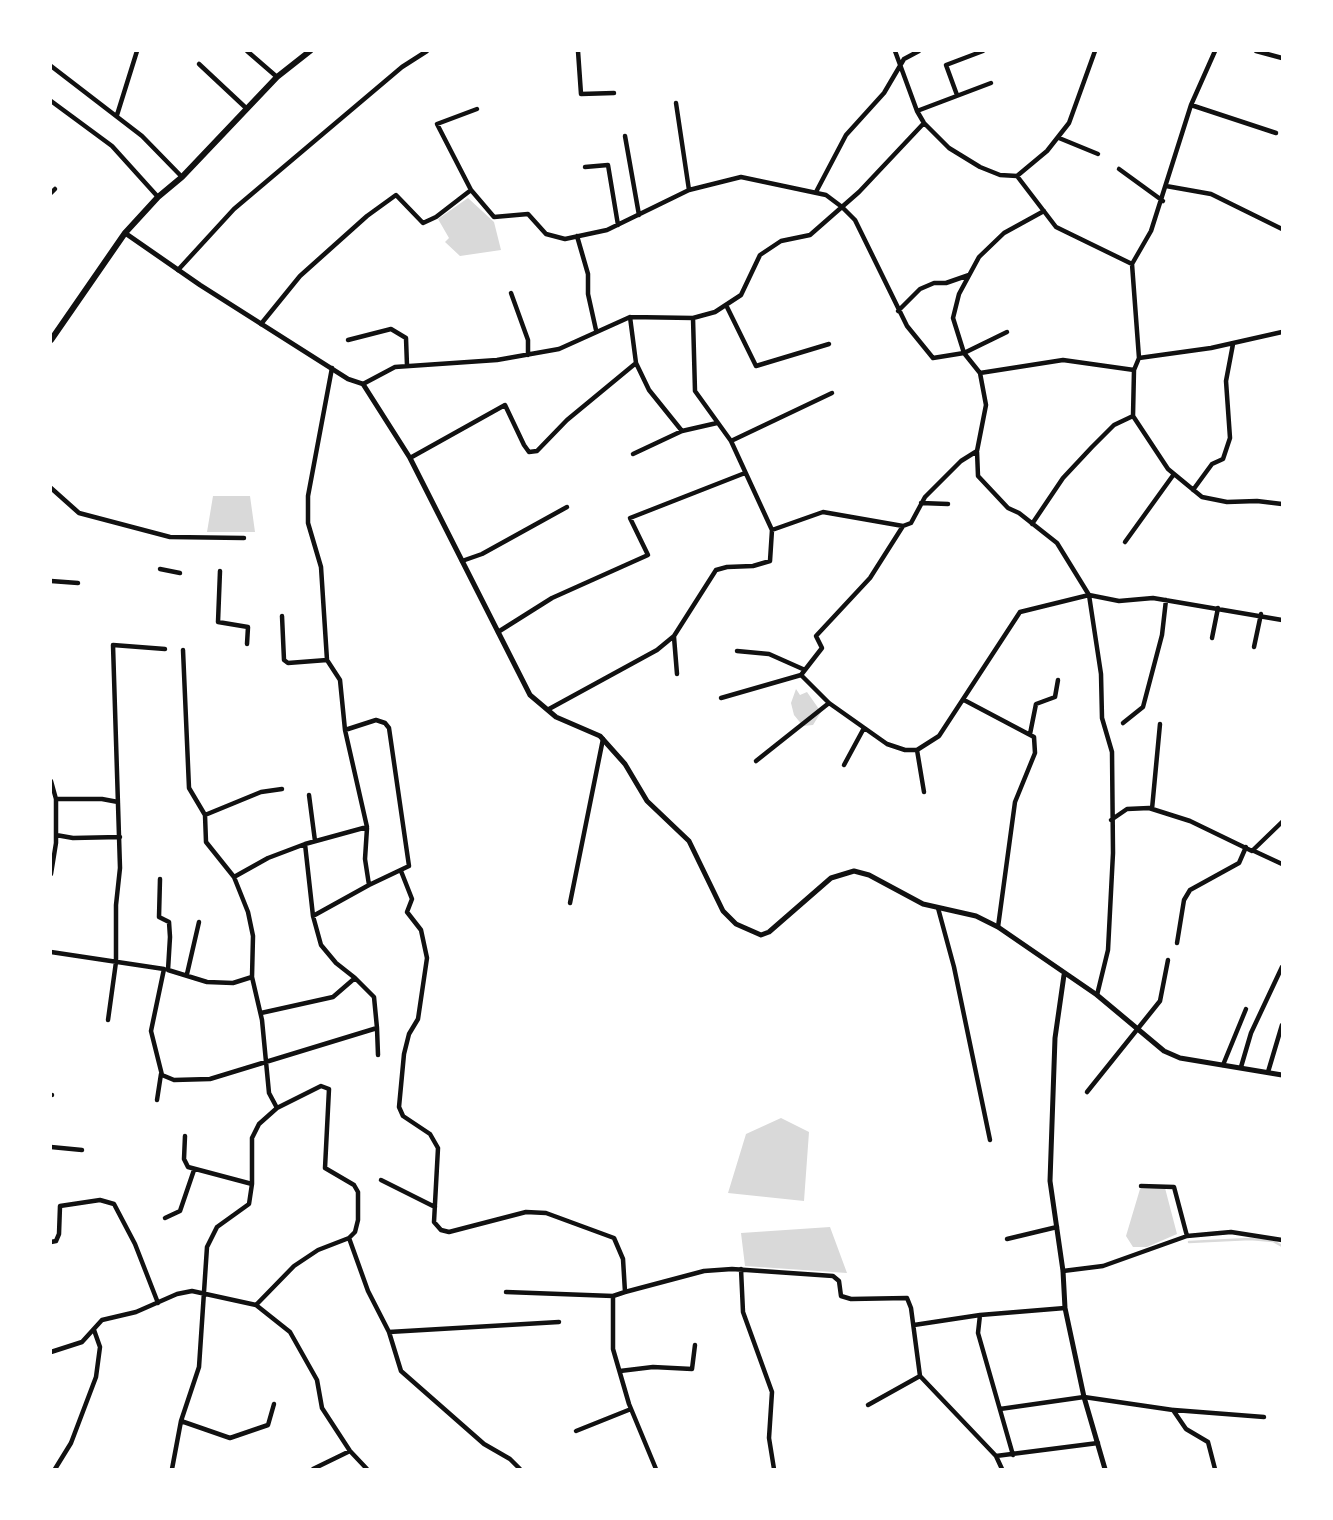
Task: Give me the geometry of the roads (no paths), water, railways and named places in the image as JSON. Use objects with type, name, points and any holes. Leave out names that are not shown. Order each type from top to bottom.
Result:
[{"type":"main road","points":[[51,340],[125,233],[277,77],[310,51]]},
{"type":"street","points":[[117,115],[137,51]]},
{"type":"street","points":[[247,51],[277,77]]},
{"type":"street","points":[[178,270],[234,209],[402,67],[427,51]]},
{"type":"street","points":[[578,51],[581,94],[614,93]]},
{"type":"street","points":[[895,51],[924,123],[949,148],[979,167],[1000,175],[1017,176],[1059,138],[1078,101],[1095,51]]},
{"type":"street","points":[[816,192],[846,135],[884,93],[901,63],[919,51]]},
{"type":"street","points":[[957,95],[946,65],[983,51]]},
{"type":"street","points":[[1216,51],[1191,105],[1163,201],[1151,231],[1132,264],[1139,358],[1134,370],[1133,416],[1145,437],[1174,474],[1202,497],[1227,502],[1257,501],[1282,505]]},
{"type":"street","points":[[1256,51],[1282,58]]},
{"type":"street","points":[[199,64],[246,108]]},
{"type":"street","points":[[51,66],[117,115],[182,177]]},
{"type":"street","points":[[917,111],[991,83]]},
{"type":"street","points":[[51,101],[112,146],[158,197]]},
{"type":"street","points":[[676,103],[689,190]]},
{"type":"street","points":[[1191,105],[1276,133]]},
{"type":"street","points":[[477,109],[437,124],[471,190],[495,217],[528,214],[546,234],[555,239],[618,225],[689,190],[741,177],[816,192],[842,207],[855,220],[898,312],[933,358],[964,353],[1007,332]]},
{"type":"street","points":[[363,384],[395,367],[528,355],[577,343],[596,330],[630,317],[693,318],[727,307],[741,295],[760,255],[781,241],[810,234],[842,207],[924,123]]},
{"type":"street","points":[[625,136],[639,215]]},
{"type":"street","points":[[1059,138],[1098,154]]},
{"type":"street","points":[[585,167],[608,165],[618,225]]},
{"type":"street","points":[[1119,169],[1163,201]]},
{"type":"street","points":[[1017,176],[1056,227],[1132,264]]},
{"type":"street","points":[[1167,186],[1211,194],[1282,229]]},
{"type":"street","points":[[261,324],[300,276],[387,199],[396,195],[423,223],[436,217],[471,190]]},
{"type":"street","points":[[1044,211],[1004,233],[979,257],[954,306],[953,318],[964,353],[979,373],[986,405],[977,451],[978,476],[1008,508],[1057,543],[1088,595],[1101,674],[1102,718],[1112,752],[1113,853],[1108,950],[1097,995]]},
{"type":"street","points":[[125,233],[261,324],[348,379],[363,384],[410,458],[530,695],[556,717],[603,739],[625,764],[647,801],[688,841],[723,911],[747,930],[761,935],[769,932],[831,878],[854,871],[869,875],[923,904],[976,916],[998,927],[1064,975],[1097,995],[1164,1051],[1180,1058],[1282,1075]]},
{"type":"street","points":[[577,236],[588,274],[588,294],[596,330]]},
{"type":"street","points":[[898,312],[920,289],[970,275]]},
{"type":"street","points":[[511,293],[528,340],[528,355]]},
{"type":"street","points":[[727,307],[756,366],[829,344]]},
{"type":"street","points":[[630,317],[636,363],[649,390],[682,431]]},
{"type":"street","points":[[549,709],[657,650],[674,636],[716,570],[770,561],[772,530],[731,441],[695,391],[693,318]]},
{"type":"street","points":[[348,340],[391,329],[406,338],[407,366]]},
{"type":"street","points":[[1139,358],[1233,344],[1282,332]]},
{"type":"street","points":[[1193,490],[1212,464],[1223,460],[1230,438],[1226,381],[1233,344]]},
{"type":"street","points":[[979,373],[1063,360],[1134,370]]},
{"type":"street","points":[[410,458],[505,405],[524,445],[529,452],[537,452],[567,420],[636,363]]},
{"type":"street","points":[[333,368],[308,496],[308,523],[321,567],[327,660],[340,680],[345,730],[367,827],[365,859],[369,885]]},
{"type":"street","points":[[731,441],[832,393]]},
{"type":"street","points":[[1032,524],[1063,478],[1114,425],[1133,416]]},
{"type":"street","points":[[633,454],[682,431],[717,423]]},
{"type":"street","points":[[772,530],[823,512],[903,526],[911,523],[920,503],[961,461],[977,451]]},
{"type":"street","points":[[498,632],[552,598],[648,555],[630,518],[745,473]]},
{"type":"street","points":[[1125,542],[1174,474]]},
{"type":"street","points":[[51,488],[79,513],[170,537],[244,538]]},
{"type":"street","points":[[920,503],[948,504]]},
{"type":"street","points":[[461,561],[482,554],[567,507]]},
{"type":"street","points":[[720,698],[803,672],[822,648],[816,636],[870,578],[903,526]]},
{"type":"street","points":[[160,569],[180,573]]},
{"type":"street","points":[[220,571],[218,622],[248,627],[247,644]]},
{"type":"street","points":[[51,581],[78,583]]},
{"type":"street","points":[[737,651],[769,654],[803,672],[829,703],[887,744],[905,750],[918,750],[939,736],[1013,618],[1020,612],[1088,595],[1119,601],[1166,600],[1261,614],[1282,620]]},
{"type":"street","points":[[1123,723],[1143,708],[1162,635],[1166,600]]},
{"type":"street","points":[[1212,638],[1219,608]]},
{"type":"street","points":[[1254,647],[1261,614]]},
{"type":"street","points":[[282,616],[284,660],[288,663],[327,660]]},
{"type":"street","points":[[674,636],[677,674]]},
{"type":"street","points":[[108,1020],[116,962],[120,837],[113,645],[165,649]]},
{"type":"street","points":[[183,650],[190,788],[205,815],[206,842],[234,877],[248,912],[253,936],[252,977],[261,1013],[270,1093],[278,1108]]},
{"type":"street","points":[[1030,734],[1036,704],[1055,697],[1058,680]]},
{"type":"street","points":[[964,700],[1034,737],[1035,753],[1015,802],[998,927]]},
{"type":"street","points":[[756,761],[829,703]]},
{"type":"street","points":[[313,916],[409,866],[389,728],[385,723],[376,720],[345,730]]},
{"type":"street","points":[[1152,809],[1160,724]]},
{"type":"street","points":[[844,765],[864,728]]},
{"type":"street","points":[[570,903],[603,739]]},
{"type":"street","points":[[918,750],[924,792]]},
{"type":"street","points":[[51,781],[56,799],[56,835],[51,874]]},
{"type":"street","points":[[205,815],[243,798],[282,789]]},
{"type":"street","points":[[309,795],[315,841]]},
{"type":"street","points":[[56,799],[102,799],[118,802]]},
{"type":"street","points":[[1111,820],[1127,809],[1152,809],[1190,821],[1282,864]]},
{"type":"street","points":[[1254,851],[1282,822]]},
{"type":"street","points":[[234,877],[268,858],[305,844],[367,827]]},
{"type":"street","points":[[56,835],[120,837]]},
{"type":"street","points":[[305,844],[313,916],[321,945],[336,963],[374,997],[378,1055]]},
{"type":"street","points":[[1177,943],[1184,900],[1190,890],[1239,863],[1246,848]]},
{"type":"street","points":[[401,871],[412,899],[407,912],[421,930],[427,958],[418,1020],[409,1034],[404,1054],[399,1107],[403,1116],[430,1134],[438,1148],[434,1222],[444,1232],[526,1212],[565,1218],[614,1238],[623,1259],[625,1292]]},
{"type":"street","points":[[157,1100],[161,1073],[151,1031],[166,970],[170,937],[169,922],[159,917],[160,879]]},
{"type":"street","points":[[937,907],[954,967],[990,1140]]},
{"type":"street","points":[[187,974],[199,922]]},
{"type":"street","points":[[51,952],[166,970],[220,983],[252,977]]},
{"type":"street","points":[[1087,1091],[1160,1001],[1168,960]]},
{"type":"street","points":[[1241,1068],[1251,1033],[1282,967]]},
{"type":"street","points":[[1064,975],[1055,1038],[1051,1168],[1065,1308],[1084,1397],[1105,1469]]},
{"type":"street","points":[[261,1013],[333,997],[355,978]]},
{"type":"street","points":[[1223,1065],[1246,1009]]},
{"type":"street","points":[[1268,1072],[1282,1025]]},
{"type":"street","points":[[161,1073],[166,1079],[174,1080],[210,1079],[377,1028]]},
{"type":"street","points":[[172,1469],[181,1421],[199,1367],[207,1247],[217,1227],[249,1204],[252,1184],[251,1138],[259,1124],[278,1108],[321,1086],[329,1089],[325,1168],[334,1177],[355,1185],[358,1192],[358,1220],[355,1232],[349,1238],[318,1250],[294,1266],[256,1305]]},
{"type":"street","points":[[185,1136],[184,1159],[194,1170],[252,1184]]},
{"type":"street","points":[[51,1147],[82,1150]]},
{"type":"street","points":[[165,1218],[180,1211],[194,1170]]},
{"type":"street","points":[[381,1180],[435,1206]]},
{"type":"street","points":[[1141,1186],[1174,1187],[1187,1236]]},
{"type":"street","points":[[51,1207],[100,1200],[114,1204],[135,1244],[158,1303]]},
{"type":"street","points":[[51,1242],[59,1234],[60,1206]]},
{"type":"street","points":[[1007,1239],[1057,1227]]},
{"type":"street","points":[[1063,1271],[1103,1266],[1187,1236],[1231,1233],[1282,1240]]},
{"type":"street","points":[[349,1238],[368,1291],[389,1332],[401,1371],[484,1444],[510,1459],[520,1469]]},
{"type":"street","points":[[741,1269],[743,1312],[772,1392],[769,1438],[774,1469]]},
{"type":"street","points":[[506,1292],[613,1296],[704,1270],[741,1269],[833,1276],[839,1281],[841,1296],[851,1299],[903,1296],[909,1301],[920,1376],[996,1456],[1002,1469]]},
{"type":"street","points":[[51,1352],[70,1348],[94,1330],[102,1320],[135,1312],[177,1294],[203,1293],[256,1305],[290,1332],[317,1380],[322,1408],[350,1451],[367,1469]]},
{"type":"street","points":[[613,1296],[613,1349],[631,1409],[656,1469]]},
{"type":"street","points":[[914,1325],[980,1315],[1065,1308]]},
{"type":"street","points":[[980,1315],[978,1333],[1013,1455]]},
{"type":"street","points":[[389,1332],[559,1322]]},
{"type":"street","points":[[55,1469],[71,1443],[96,1377],[100,1347],[94,1330]]},
{"type":"street","points":[[620,1371],[653,1367],[692,1369],[695,1345]]},
{"type":"street","points":[[868,1405],[920,1376]]},
{"type":"street","points":[[1000,1409],[1084,1397],[1173,1410],[1264,1417]]},
{"type":"street","points":[[181,1421],[230,1438],[268,1425],[274,1405]]},
{"type":"street","points":[[576,1431],[631,1409]]},
{"type":"street","points":[[1173,1410],[1186,1429],[1208,1442],[1215,1469]]},
{"type":"street","points":[[996,1456],[1098,1443]]},
{"type":"street","points":[[313,1469],[350,1451]]},
{"type":"street","points":[[327,1462],[329,1469]]},
{"type":"waterway","points":[[1189,1242],[1250,1239],[1273,1241],[1282,1246]]}]
